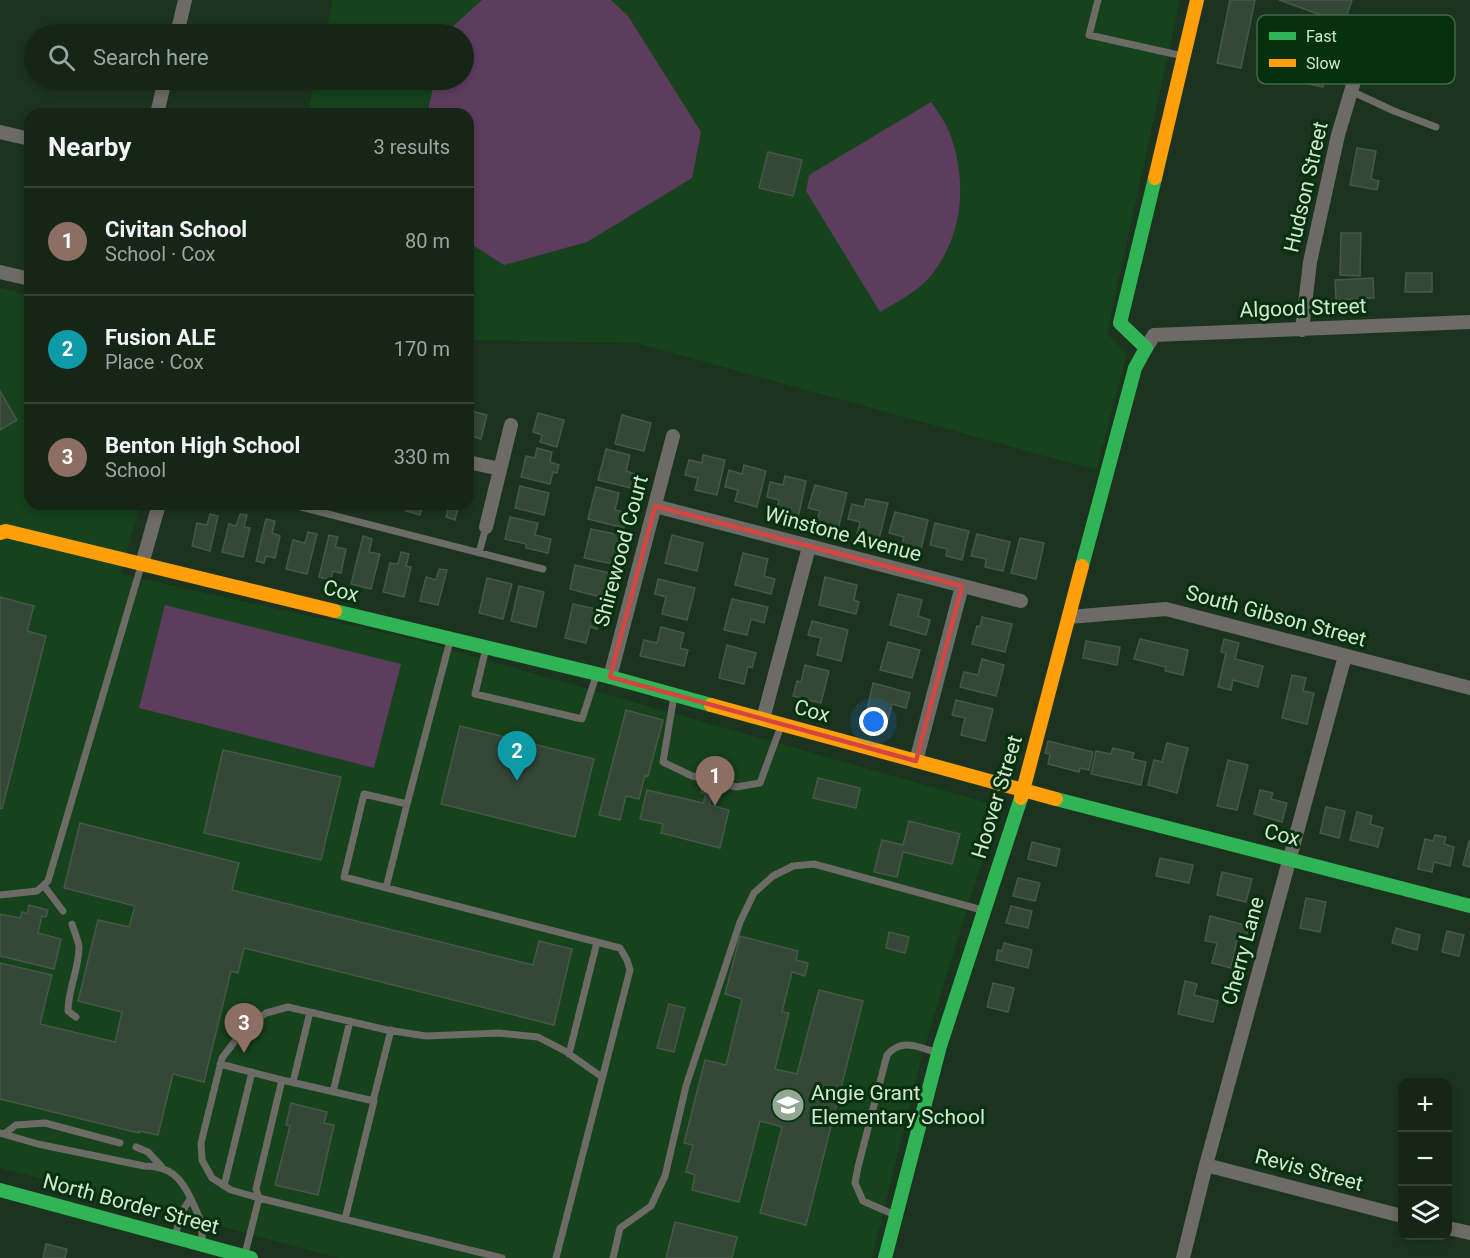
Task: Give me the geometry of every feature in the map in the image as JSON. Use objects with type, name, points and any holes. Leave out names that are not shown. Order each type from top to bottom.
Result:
[{"type":"street","points":[[179,24],[185,0]]},
{"type":"street","points":[[1146,348],[1120,323],[1197,0]]},
{"type":"street","name":"Hudson Street","points":[[1302,330],[1310,262],[1338,135],[1353,84]]},
{"type":"street","points":[[158,108],[163,90]]},
{"type":"street","points":[[0,132],[24,138]]},
{"type":"street","points":[[0,272],[24,278]]},
{"type":"street","name":"Algood Street","points":[[1146,348],[1154,335],[1470,322]]},
{"type":"street","name":"Hoover Street","points":[[885,1258],[938,1053],[1023,790],[1136,368],[1146,348]]},
{"type":"street","points":[[486,527],[511,425]]},
{"type":"street","name":"Shirewood Court","points":[[603,676],[655,506],[673,436]]},
{"type":"street","points":[[474,464],[500,470]]},
{"type":"street","name":"Winstone Avenue","points":[[655,506],[1021,601]]},
{"type":"street","points":[[142,564],[157,510]]},
{"type":"street","name":"Cox","points":[[3,529],[603,676],[1023,790],[1470,906]]},
{"type":"street","points":[[763,719],[809,546]]},
{"type":"street","points":[[916,761],[962,586]]},
{"type":"street","name":"South Gibson Street","points":[[1069,618],[1166,609],[1470,688]]},
{"type":"street","name":"Cherry Lane","points":[[1183,1258],[1206,1165],[1345,656]]},
{"type":"street","name":"Revis Street","points":[[1206,1165],[1398,1215]]},
{"type":"street","name":"North Border Street","points":[[0,1190],[248,1257]]},
{"type":"street","points":[[1452,1229],[1470,1233]]},
{"type":"lane","points":[[1098,0],[1089,35],[1184,57]]},
{"type":"lane","points":[[1351,91],[1436,127]]},
{"type":"lane","points":[[323,510],[543,569]]},
{"type":"lane","points":[[479,553],[486,527]]},
{"type":"lane","points":[[0,895],[37,891],[48,881],[142,564]]},
{"type":"lane","points":[[386,888],[450,639]]},
{"type":"lane","points":[[486,647],[475,694],[582,719],[603,676]]},
{"type":"lane","points":[[674,695],[663,762],[692,776],[736,787],[760,783],[782,724]]},
{"type":"lane","points":[[407,804],[364,794],[344,877],[620,948],[627,960],[630,970],[556,1258]]},
{"type":"lane","points":[[613,1258],[620,1228],[651,1206],[665,1176],[686,1086],[740,922],[754,893],[773,876],[793,866],[814,864],[984,911]]},
{"type":"lane","points":[[44,886],[63,911]]},
{"type":"lane","points":[[72,924],[79,944],[78,962],[68,994],[68,1011],[76,1017]]},
{"type":"lane","points":[[569,1054],[597,942]]},
{"type":"lane","points":[[502,1258],[259,1198],[231,1190],[212,1178],[202,1160],[201,1143],[220,1064],[245,1028],[266,1013],[288,1007],[391,1030],[426,1035],[499,1033],[538,1037],[569,1054],[602,1077]]},
{"type":"lane","points":[[293,1082],[310,1012]]},
{"type":"lane","points":[[333,1092],[350,1021]]},
{"type":"lane","points":[[345,1219],[391,1030]]},
{"type":"lane","points":[[895,1215],[863,1201],[857,1192],[855,1183],[887,1055],[894,1047],[905,1044],[938,1053]]},
{"type":"lane","points":[[220,1064],[373,1101]]},
{"type":"lane","points":[[224,1186],[252,1072]]},
{"type":"lane","points":[[248,1257],[259,1198],[256,1189],[282,1080]]},
{"type":"lane","points":[[2,1134],[16,1125],[45,1123],[120,1143]]},
{"type":"lane","points":[[2,1134],[38,1144],[144,1166],[161,1166]]},
{"type":"lane","points":[[136,1147],[148,1152],[182,1183],[200,1219],[203,1245]]},
{"type":"lane","points":[[174,1237],[183,1210],[189,1201],[192,1201]]},
{"type":"highlighted area","points":[[655,506],[962,586],[916,761],[610,677]]},
{"type":"shaded area","points":[[333,0],[1180,0],[1107,333],[1127,354],[1096,470],[636,343],[474,340],[474,108],[308,108],[313,90],[474,90],[474,24],[327,24]]},
{"type":"shaded area","points":[[482,0],[611,0],[628,16],[701,132],[692,178],[587,242],[504,265],[474,246],[474,108],[428,108],[433,90],[474,90],[474,24],[456,24]]},
{"type":"shaded area","points":[[931,102],[950,134],[956,152],[960,190],[955,228],[949,245],[929,278],[912,293],[880,312],[806,191],[809,175]]},
{"type":"shaded area","points":[[0,288],[24,294],[24,510],[138,510],[121,574],[416,640],[999,806],[923,1052],[872,1258],[339,1258],[0,1168]]},
{"type":"shaded area","points":[[165,605],[401,664],[374,768],[139,708]]},
{"type":"building","points":[[1230,0],[1255,0],[1241,68],[1217,63]]},
{"type":"building","points":[[1279,0],[1352,0],[1347,15],[1321,15]]},
{"type":"building","points":[[1357,148],[1376,151],[1371,179],[1379,181],[1377,190],[1350,185]]},
{"type":"building","points":[[768,152],[802,160],[793,196],[759,188]]},
{"type":"building","points":[[1341,233],[1361,233],[1360,276],[1340,275]]},
{"type":"building","points":[[1406,273],[1432,273],[1432,292],[1405,292]]},
{"type":"building","points":[[1373,278],[1374,298],[1336,300],[1335,280]]},
{"type":"building","points":[[0,391],[17,420],[0,430]]},
{"type":"building","points":[[474,412],[487,415],[481,439],[474,437]]},
{"type":"building","points":[[538,413],[564,420],[557,447],[540,442],[542,435],[533,432]]},
{"type":"building","points":[[622,415],[651,423],[644,451],[615,444]]},
{"type":"building","points":[[537,448],[552,452],[550,462],[559,465],[557,473],[553,472],[550,484],[521,477],[526,456],[535,458]]},
{"type":"building","points":[[606,449],[630,455],[626,471],[638,475],[635,489],[598,480]]},
{"type":"building","points":[[703,455],[725,460],[717,495],[695,490],[698,478],[685,475],[689,460],[702,463]]},
{"type":"building","points":[[744,465],[766,471],[757,507],[735,501],[738,490],[725,487],[729,470],[742,474]]},
{"type":"building","points":[[785,476],[806,481],[798,518],[776,513],[779,500],[767,497],[770,482],[783,485]]},
{"type":"building","points":[[815,485],[847,493],[838,529],[816,523],[820,511],[808,508]]},
{"type":"building","points":[[520,486],[549,493],[544,515],[515,508]]},
{"type":"building","points":[[596,487],[619,493],[615,510],[628,513],[624,528],[588,519]]},
{"type":"building","points":[[866,499],[888,503],[879,539],[857,534],[860,522],[848,519],[852,504],[864,507]]},
{"type":"building","points":[[406,510],[421,510],[420,515]]},
{"type":"building","points":[[448,510],[458,510],[455,520],[446,517]]},
{"type":"building","points":[[895,512],[928,520],[921,549],[902,544],[904,537],[889,533]]},
{"type":"building","points":[[210,514],[218,516],[210,551],[192,546],[197,523],[207,525]]},
{"type":"building","points":[[240,514],[247,515],[244,527],[250,528],[243,557],[222,552],[229,524],[236,526]]},
{"type":"building","points":[[510,517],[538,523],[535,535],[551,539],[548,553],[526,548],[526,544],[505,539]]},
{"type":"building","points":[[266,519],[275,521],[272,533],[280,536],[275,558],[266,556],[264,563],[256,561]]},
{"type":"building","points":[[935,523],[969,531],[962,560],[946,556],[947,549],[930,545]]},
{"type":"building","points":[[591,529],[620,535],[613,564],[584,558]]},
{"type":"building","points":[[308,532],[317,534],[307,574],[286,569],[293,540],[305,543]]},
{"type":"building","points":[[977,534],[1010,542],[1003,571],[985,567],[986,559],[971,556]]},
{"type":"building","points":[[329,535],[338,537],[335,547],[346,549],[341,573],[333,571],[331,580],[319,577]]},
{"type":"building","points":[[672,535],[703,543],[697,571],[665,563]]},
{"type":"building","points":[[363,536],[372,539],[369,552],[380,554],[371,589],[351,584]]},
{"type":"building","points":[[1020,538],[1044,543],[1036,579],[1011,573]]},
{"type":"building","points":[[401,552],[409,554],[406,566],[411,567],[404,597],[383,592],[390,563],[398,564]]},
{"type":"building","points":[[743,553],[768,559],[764,576],[775,579],[771,594],[735,585]]},
{"type":"building","points":[[575,565],[610,573],[604,598],[570,589]]},
{"type":"building","points":[[439,569],[447,570],[438,605],[420,601],[426,577],[436,580]]},
{"type":"building","points":[[825,577],[857,585],[854,600],[859,602],[856,614],[819,605]]},
{"type":"building","points":[[487,578],[512,584],[503,619],[479,613]]},
{"type":"building","points":[[658,579],[695,588],[687,620],[662,614],[666,597],[655,594]]},
{"type":"building","points":[[519,586],[544,592],[536,627],[511,621]]},
{"type":"building","points":[[898,594],[922,600],[918,616],[930,620],[926,635],[890,625]]},
{"type":"building","points":[[0,597],[34,606],[27,631],[46,636],[2,809],[0,808]]},
{"type":"building","points":[[732,599],[768,607],[764,623],[751,619],[747,635],[724,630]]},
{"type":"building","points":[[573,604],[601,610],[597,629],[590,627],[586,643],[565,638]]},
{"type":"building","points":[[982,617],[1012,624],[1005,652],[972,644]]},
{"type":"building","points":[[812,621],[848,630],[841,661],[817,655],[821,638],[808,635]]},
{"type":"building","points":[[661,627],[684,633],[680,648],[688,650],[684,666],[640,656],[644,640],[657,643]]},
{"type":"building","points":[[1140,639],[1188,650],[1183,675],[1165,671],[1166,667],[1134,659]]},
{"type":"building","points":[[1224,639],[1239,643],[1235,659],[1263,666],[1258,687],[1233,680],[1231,690],[1218,687],[1226,653],[1221,652]]},
{"type":"building","points":[[1086,641],[1120,647],[1117,665],[1083,658]]},
{"type":"building","points":[[888,642],[920,650],[912,678],[880,670]]},
{"type":"building","points":[[727,645],[756,653],[752,668],[748,666],[744,684],[719,678]]},
{"type":"building","points":[[982,659],[1004,665],[996,696],[960,687],[964,672],[978,675]]},
{"type":"building","points":[[805,665],[829,671],[821,703],[793,696],[797,681],[801,682]]},
{"type":"building","points":[[1292,675],[1306,678],[1303,691],[1314,693],[1307,724],[1282,718]]},
{"type":"building","points":[[873,683],[910,693],[906,708],[892,704],[888,720],[866,715]]},
{"type":"building","points":[[956,700],[993,709],[985,741],[961,735],[965,718],[952,715]]},
{"type":"building","points":[[626,710],[663,720],[648,776],[645,775],[639,799],[626,796],[620,820],[599,815]]},
{"type":"building","points":[[460,726],[594,759],[575,837],[441,804]]},
{"type":"building","points":[[1048,741],[1093,752],[1089,770],[1080,768],[1079,772],[1048,764],[1050,754],[1045,753]]},
{"type":"building","points":[[1167,743],[1188,748],[1177,793],[1148,785],[1154,760],[1162,762]]},
{"type":"building","points":[[1113,748],[1134,753],[1132,759],[1146,762],[1141,785],[1091,774],[1096,751],[1111,754]]},
{"type":"building","points":[[223,750],[341,777],[321,860],[204,833]]},
{"type":"building","points":[[1228,760],[1248,765],[1237,810],[1217,806]]},
{"type":"building","points":[[818,778],[860,788],[856,808],[813,798]]},
{"type":"building","points":[[704,782],[718,786],[716,797],[712,796],[709,805],[729,810],[720,848],[661,833],[663,824],[640,819],[647,790],[703,803],[706,794],[701,793]]},
{"type":"building","points":[[1260,790],[1273,793],[1271,799],[1287,803],[1282,822],[1254,814]]},
{"type":"building","points":[[1326,807],[1345,811],[1339,838],[1320,833]]},
{"type":"building","points":[[1357,812],[1372,816],[1370,824],[1383,828],[1378,847],[1350,840]]},
{"type":"building","points":[[909,821],[960,834],[952,864],[903,852],[897,877],[874,872],[882,840],[903,845]]},
{"type":"building","points":[[80,823],[239,863],[232,890],[533,965],[539,941],[572,949],[554,1025],[244,948],[238,973],[231,971],[204,1082],[173,1074],[158,1135],[139,1131],[139,1133],[0,1099],[0,963],[52,975],[40,1024],[115,1042],[122,1012],[78,1001],[98,920],[129,927],[135,906],[64,888]]},
{"type":"building","points":[[1435,835],[1446,837],[1444,844],[1454,847],[1450,866],[1434,862],[1432,872],[1418,869],[1425,839],[1433,841]]},
{"type":"building","points":[[1470,841],[1470,867],[1463,865]]},
{"type":"building","points":[[1032,842],[1060,849],[1056,866],[1028,859]]},
{"type":"building","points":[[1160,858],[1193,865],[1189,883],[1156,876]]},
{"type":"building","points":[[1222,872],[1252,879],[1246,902],[1217,895]]},
{"type":"building","points":[[1018,878],[1040,883],[1035,901],[1013,896]]},
{"type":"building","points":[[1306,898],[1326,902],[1320,932],[1300,928]]},
{"type":"building","points":[[29,905],[48,910],[46,917],[42,916],[38,933],[61,939],[54,969],[0,956],[0,914],[20,918],[22,912],[27,914]]},
{"type":"building","points":[[1011,906],[1032,911],[1028,928],[1006,923]]},
{"type":"building","points":[[1210,916],[1249,926],[1246,937],[1238,935],[1231,968],[1212,963],[1217,943],[1205,941]]},
{"type":"building","points":[[1396,928],[1420,935],[1417,950],[1392,943]]},
{"type":"building","points":[[1447,931],[1464,935],[1459,956],[1442,952]]},
{"type":"building","points":[[889,932],[909,937],[905,953],[886,948]]},
{"type":"building","points":[[740,936],[798,951],[796,960],[808,963],[805,976],[792,972],[782,1012],[789,1013],[775,1069],[797,1074],[819,990],[863,1001],[806,1225],[760,1213],[782,1127],[760,1121],[739,1202],[692,1190],[695,1175],[686,1172],[693,1145],[684,1143],[705,1060],[726,1065],[742,999],[725,994]]},
{"type":"building","points":[[1004,943],[1032,950],[1028,968],[996,960],[998,950],[1002,951]]},
{"type":"building","points":[[1185,981],[1197,984],[1194,995],[1218,1001],[1213,1022],[1178,1014]]},
{"type":"building","points":[[993,983],[1014,988],[1008,1012],[987,1007]]},
{"type":"building","points":[[669,1004],[685,1008],[674,1052],[657,1048]]},
{"type":"building","points":[[291,1103],[327,1112],[324,1123],[334,1125],[318,1195],[275,1185],[290,1126],[286,1125]]},
{"type":"building","points":[[675,1222],[737,1237],[732,1258],[666,1258]]},
{"type":"building","points":[[46,1244],[67,1249],[65,1258],[43,1258]]},
{"type":"traffic: fast","points":[[1082,566],[1135,368],[1146,348],[1120,323],[1155,178]]},
{"type":"traffic: fast","points":[[335,611],[610,677],[711,705]]},
{"type":"traffic: fast","points":[[885,1258],[940,1046],[1021,798]]},
{"type":"traffic: fast","points":[[1056,799],[1470,906]]},
{"type":"traffic: fast","points":[[0,1190],[251,1258]]},
{"type":"traffic: slow","points":[[1155,178],[1197,0]]},
{"type":"traffic: slow","points":[[0,533],[6,531],[335,611]]},
{"type":"traffic: slow","points":[[1021,798],[1082,566]]},
{"type":"traffic: slow","points":[[711,705],[1056,799]]},
{"type":"place","name":"Fusion ALE","points":[[517,781]]},
{"type":"place","name":"Civitan School","points":[[715,806]]},
{"type":"place","name":"Benton High School","points":[[244,1053]]},
{"type":"place","name":"Angie Grant Elementary School","points":[[788,1105]]}]
